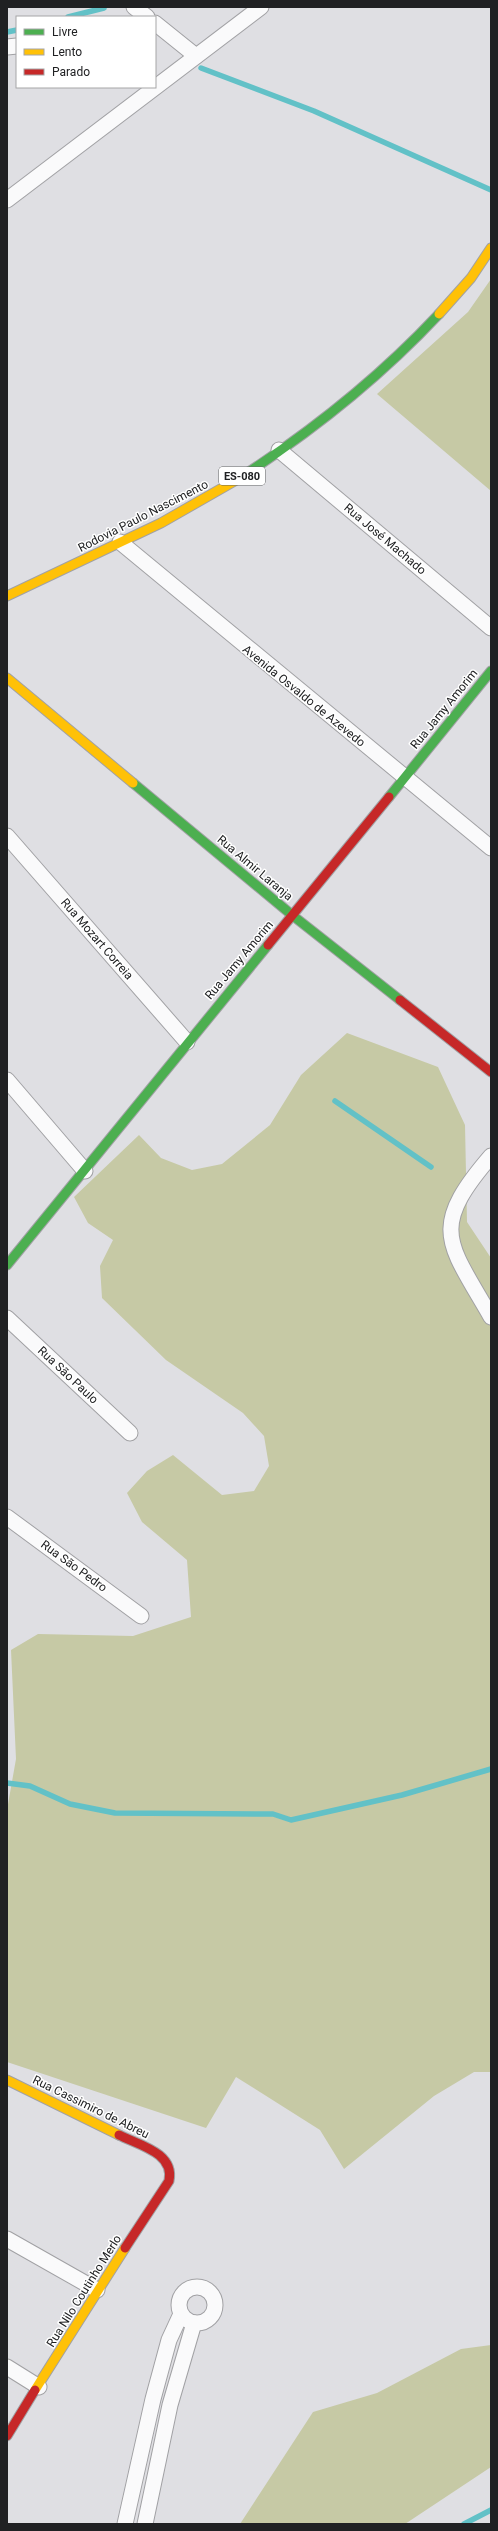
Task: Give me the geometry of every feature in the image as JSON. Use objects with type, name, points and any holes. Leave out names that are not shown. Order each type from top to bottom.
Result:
[{"type":"street","points":[[134,7],[146,16]]},
{"type":"street","points":[[156,86],[261,7]]},
{"type":"street","points":[[156,24],[196,56]]},
{"type":"street","points":[[156,38],[173,37]]},
{"type":"street","points":[[7,200],[154,88]]},
{"type":"street","name":"Rodovia Paulo Nascimento","points":[[7,596],[212,496],[279,450],[354,394],[420,334],[451,301],[491,248]]},
{"type":"street","name":"Rua José Machado","points":[[279,450],[491,628]]},
{"type":"street","name":"Avenida Osvaldo de Azevedo","points":[[120,542],[404,778],[491,848]]},
{"type":"street","name":"Rua Jamy Amorim","points":[[7,1265],[187,1042],[491,671]]},
{"type":"street","name":"Rua Almir Laranja","points":[[7,678],[292,915],[491,1072]]},
{"type":"street","name":"Rua Mozart Correia","points":[[7,836],[187,1042]]},
{"type":"street","points":[[7,1080],[84,1171]]},
{"type":"street","points":[[491,1156],[466,1185],[452,1217],[450,1234],[453,1250],[491,1317]]},
{"type":"street","name":"Rua São Paulo","points":[[7,1318],[130,1433]]},
{"type":"street","name":"Rua São Pedro","points":[[7,1517],[141,1616]]},
{"type":"street","name":"Rua Cassimiro de Abreu","points":[[7,2080],[164,2157]]},
{"type":"street","name":"Rua Nilo Coutinho Merlo","points":[[7,2436],[39,2387],[97,2290],[169,2181],[171,2172],[164,2157]]},
{"type":"street","points":[[7,2239],[97,2290]]},
{"type":"street","points":[[192,2288],[208,2291],[213,2297],[214,2313],[209,2319],[202,2323],[194,2323],[186,2320],[181,2314],[178,2306],[180,2298],[185,2291],[192,2288]]},
{"type":"street","points":[[125,2524],[134,2476],[169,2340],[181,2314]]},
{"type":"street","points":[[145,2524],[170,2405],[194,2323]]},
{"type":"street","points":[[7,2367],[39,2387]]},
{"type":"street","points":[[134,2476],[154,2478]]},
{"type":"green space","points":[[491,279],[491,491],[377,394],[468,312]]},
{"type":"green space","points":[[347,1033],[438,1067],[465,1125],[467,1222],[491,1258],[491,2072],[474,2072],[434,2096],[344,2169],[320,2130],[236,2077],[206,2128],[7,2062],[7,1810],[16,1759],[11,1650],[38,1634],[133,1636],[191,1617],[187,1560],[142,1522],[127,1493],[147,1471],[173,1455],[222,1495],[254,1491],[269,1466],[264,1436],[243,1413],[166,1360],[102,1298],[100,1266],[113,1240],[88,1223],[74,1197],[139,1135],[161,1158],[192,1170],[222,1164],[270,1125],[301,1075]]},
{"type":"green space","points":[[491,2345],[491,2467],[405,2524],[240,2524],[313,2412],[377,2393],[461,2349]]},
{"type":"waterway","points":[[72,16],[104,8]]},
{"type":"waterway","points":[[7,32],[16,30]]},
{"type":"waterway","points":[[201,68],[314,111],[491,190]]},
{"type":"waterway","points":[[335,1101],[431,1167]]},
{"type":"waterway","points":[[7,1783],[30,1786],[70,1804],[115,1813],[273,1814],[291,1820],[402,1795],[491,1769]]},
{"type":"waterway","points":[[464,2524],[491,2510]]},
{"type":"traffic: fast","points":[[238,479],[318,423],[369,382],[439,314]]},
{"type":"traffic: fast","points":[[389,797],[491,671]]},
{"type":"traffic: fast","points":[[133,783],[292,915],[400,1000]]},
{"type":"traffic: fast","points":[[7,1265],[268,945]]},
{"type":"traffic: slow","points":[[439,314],[471,278],[491,248]]},
{"type":"traffic: slow","points":[[7,596],[161,523],[238,479]]},
{"type":"traffic: slow","points":[[7,678],[133,783]]},
{"type":"traffic: slow","points":[[7,2080],[119,2135]]},
{"type":"traffic: slow","points":[[35,2390],[125,2248]]},
{"type":"traffic: jam","points":[[268,945],[389,797]]},
{"type":"traffic: jam","points":[[400,1000],[491,1072]]},
{"type":"traffic: jam","points":[[119,2135],[154,2151],[167,2163],[169,2171],[169,2181],[125,2248]]},
{"type":"traffic: jam","points":[[7,2436],[35,2390]]}]
